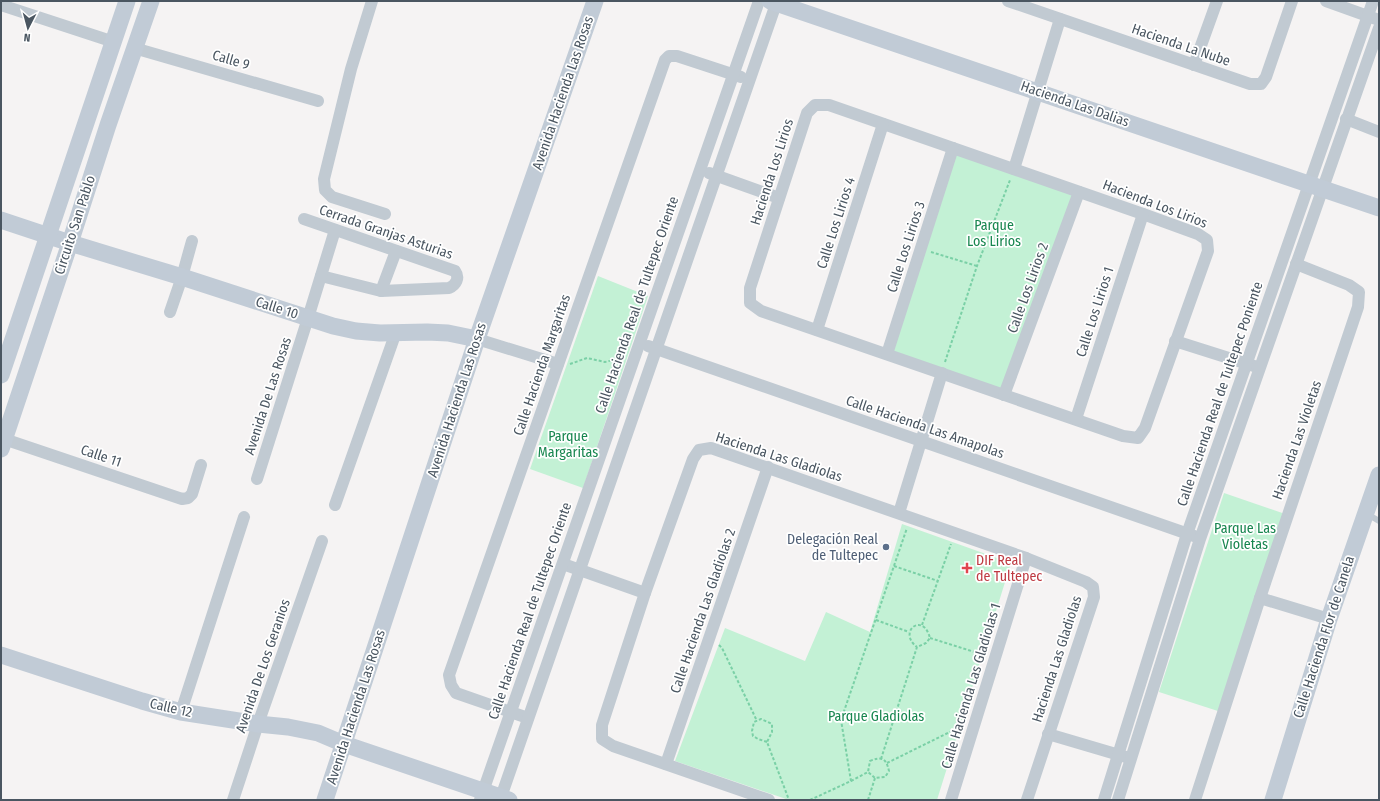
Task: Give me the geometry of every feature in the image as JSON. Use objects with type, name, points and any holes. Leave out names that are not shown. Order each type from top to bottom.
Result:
[{"type":"street","name":"Circuito San Pablo","points":[[1,375],[127,1]]},
{"type":"street","name":"Circuito San Pablo","points":[[3,444],[108,125],[151,1]]},
{"type":"street","points":[[372,1],[351,69],[324,179],[324,185],[325,190],[332,197],[385,214]]},
{"type":"street","name":"Avenida Hacienda Las Rosas","points":[[325,800],[477,339],[595,1]]},
{"type":"street","points":[[503,799],[528,718],[749,80],[771,1]]},
{"type":"street","name":"Calle Hacienda Real de Tultepec Oriente","points":[[482,796],[734,74],[771,1]]},
{"type":"street","name":"Hacienda Las Dalias","points":[[771,1],[1316,185],[1379,208]]},
{"type":"street","name":"Hacienda La Nube","points":[[1008,1],[1250,84],[1261,84],[1266,77],[1292,1]]},
{"type":"street","points":[[1194,65],[1217,1]]},
{"type":"street","points":[[1326,1],[1374,18]]},
{"type":"street","name":"Calle Hacienda Real de Tultepec Poniente","points":[[1104,800],[1187,534],[1247,363],[1316,185],[1374,18],[1373,1]]},
{"type":"street","points":[[1,5],[114,42]]},
{"type":"street","points":[[1014,169],[1060,19]]},
{"type":"street","name":"Calle Hacienda Real de Tultepec Poniente","points":[[1118,800],[1200,538],[1296,264],[1316,185],[1346,119],[1379,28]]},
{"type":"street","name":"Calle 9","points":[[134,48],[318,101]]},
{"type":"street","name":"Calle Hacienda Margaritas","points":[[528,718],[456,693],[451,684],[450,675],[664,60],[669,56],[677,56],[749,80]]},
{"type":"street","name":"Hacienda Los Lirios","points":[[815,104],[829,105],[953,148],[1143,214],[1198,234],[1207,240],[1208,251],[1145,428],[1138,438],[1123,436],[762,311],[750,303],[750,288],[807,113],[815,104]]},
{"type":"street","points":[[1346,119],[1379,132]]},
{"type":"street","name":"Calle Los Lirios 4","points":[[817,330],[883,124]]},
{"type":"street","name":"Calle Los Lirios 3","points":[[887,354],[953,148]]},
{"type":"street","points":[[700,170],[780,198]]},
{"type":"street","name":"Calle Los Lirios 2","points":[[1004,395],[1079,192]]},
{"type":"street","name":"Calle Los Lirios 1","points":[[1076,419],[1143,214]]},
{"type":"street","name":"Cerrada Granjas Asturias","points":[[304,219],[455,271],[458,275],[455,285],[449,288],[381,291]]},
{"type":"street","name":"Calle 10","points":[[1,220],[333,326],[356,331],[380,333],[427,332],[448,334],[477,339],[558,364]]},
{"type":"street","name":"Avenida De Las Rosas","points":[[256,479],[335,230]]},
{"type":"street","points":[[170,312],[182,278],[192,241]]},
{"type":"street","points":[[321,276],[381,291],[396,251]]},
{"type":"street","name":"Hacienda Las Violetas","points":[[1195,800],[1260,598],[1358,307],[1359,292],[1350,285],[1296,264]]},
{"type":"street","points":[[335,506],[396,332]]},
{"type":"street","points":[[1175,341],[1260,367]]},
{"type":"street","name":"Calle Hacienda Las Amapolas","points":[[638,349],[656,349],[1200,538]]},
{"type":"street","points":[[905,515],[920,441],[942,373]]},
{"type":"street","name":"Calle 11","points":[[3,444],[182,499],[188,498],[192,494],[202,465]]},
{"type":"street","name":"Hacienda Las Gladiolas","points":[[769,800],[613,746],[602,739],[602,725],[645,593],[693,459],[699,450],[710,448],[768,467],[1026,558],[1086,582],[1093,587],[1094,597],[1027,800]]},
{"type":"street","name":"Calle Hacienda Las Gladiolas 2","points":[[666,764],[768,467]]},
{"type":"street","name":"Calle Hacienda Flor de Canela","points":[[1273,800],[1328,619],[1372,517],[1379,475]]},
{"type":"street","points":[[181,712],[244,517]]},
{"type":"street","name":"Avenida De Los Geranios","points":[[233,800],[322,541]]},
{"type":"street","name":"Calle Hacienda Las Gladiolas 1","points":[[951,800],[1026,558]]},
{"type":"street","points":[[563,564],[645,593]]},
{"type":"street","points":[[1260,598],[1328,619]]},
{"type":"street","name":"Calle 12","points":[[1,655],[142,701],[181,712],[288,727],[318,733],[482,796],[503,799]]},
{"type":"street","points":[[1048,734],[1131,758]]},
{"type":"path","points":[[942,373],[977,266],[1014,169]]},
{"type":"path","points":[[921,249],[977,266]]},
{"type":"path","points":[[558,364],[563,367],[587,358],[605,362],[638,349]]},
{"type":"path","points":[[851,781],[841,720],[894,566],[905,515]]},
{"type":"path","points":[[922,625],[955,533]]},
{"type":"path","points":[[894,566],[938,581]]},
{"type":"path","points":[[876,620],[909,632]]},
{"type":"path","points":[[916,646],[912,643],[909,632],[914,626],[919,624],[925,626],[928,630],[930,638]]},
{"type":"path","points":[[710,637],[722,648],[757,721]]},
{"type":"path","points":[[930,638],[995,658]]},
{"type":"path","points":[[916,646],[926,643],[930,638]]},
{"type":"path","points":[[881,759],[916,646]]},
{"type":"path","points":[[767,742],[753,736],[752,731],[754,722],[761,719],[772,724],[772,732],[767,742],[789,800]]},
{"type":"path","points":[[888,763],[976,719]]},
{"type":"path","points":[[877,758],[884,759],[888,763],[889,771],[885,777],[875,778],[868,772],[870,761],[877,758]]},
{"type":"path","points":[[810,800],[868,772]]},
{"type":"path","points":[[868,800],[875,778]]},
{"type":"green space","name":"Parque Los Lirios","points":[[956,153],[1074,195],[1003,390],[889,352]]},
{"type":"green space","name":"Parque Margaritas","points":[[598,276],[648,296],[583,488],[530,469]]},
{"type":"green space","name":"Parque Las Violetas","points":[[1224,493],[1288,515],[1221,712],[1159,692]]},
{"type":"green space","name":"Parque Gladiolas","points":[[902,524],[1011,563],[937,800],[789,800],[675,761],[725,628],[805,661],[826,612],[870,632]]},
{"type":"place","name":"Delegación Real de Tultepec","points":[[886,547]]},
{"type":"place","name":"DIF Real de Tultepec","points":[[967,568]]}]
